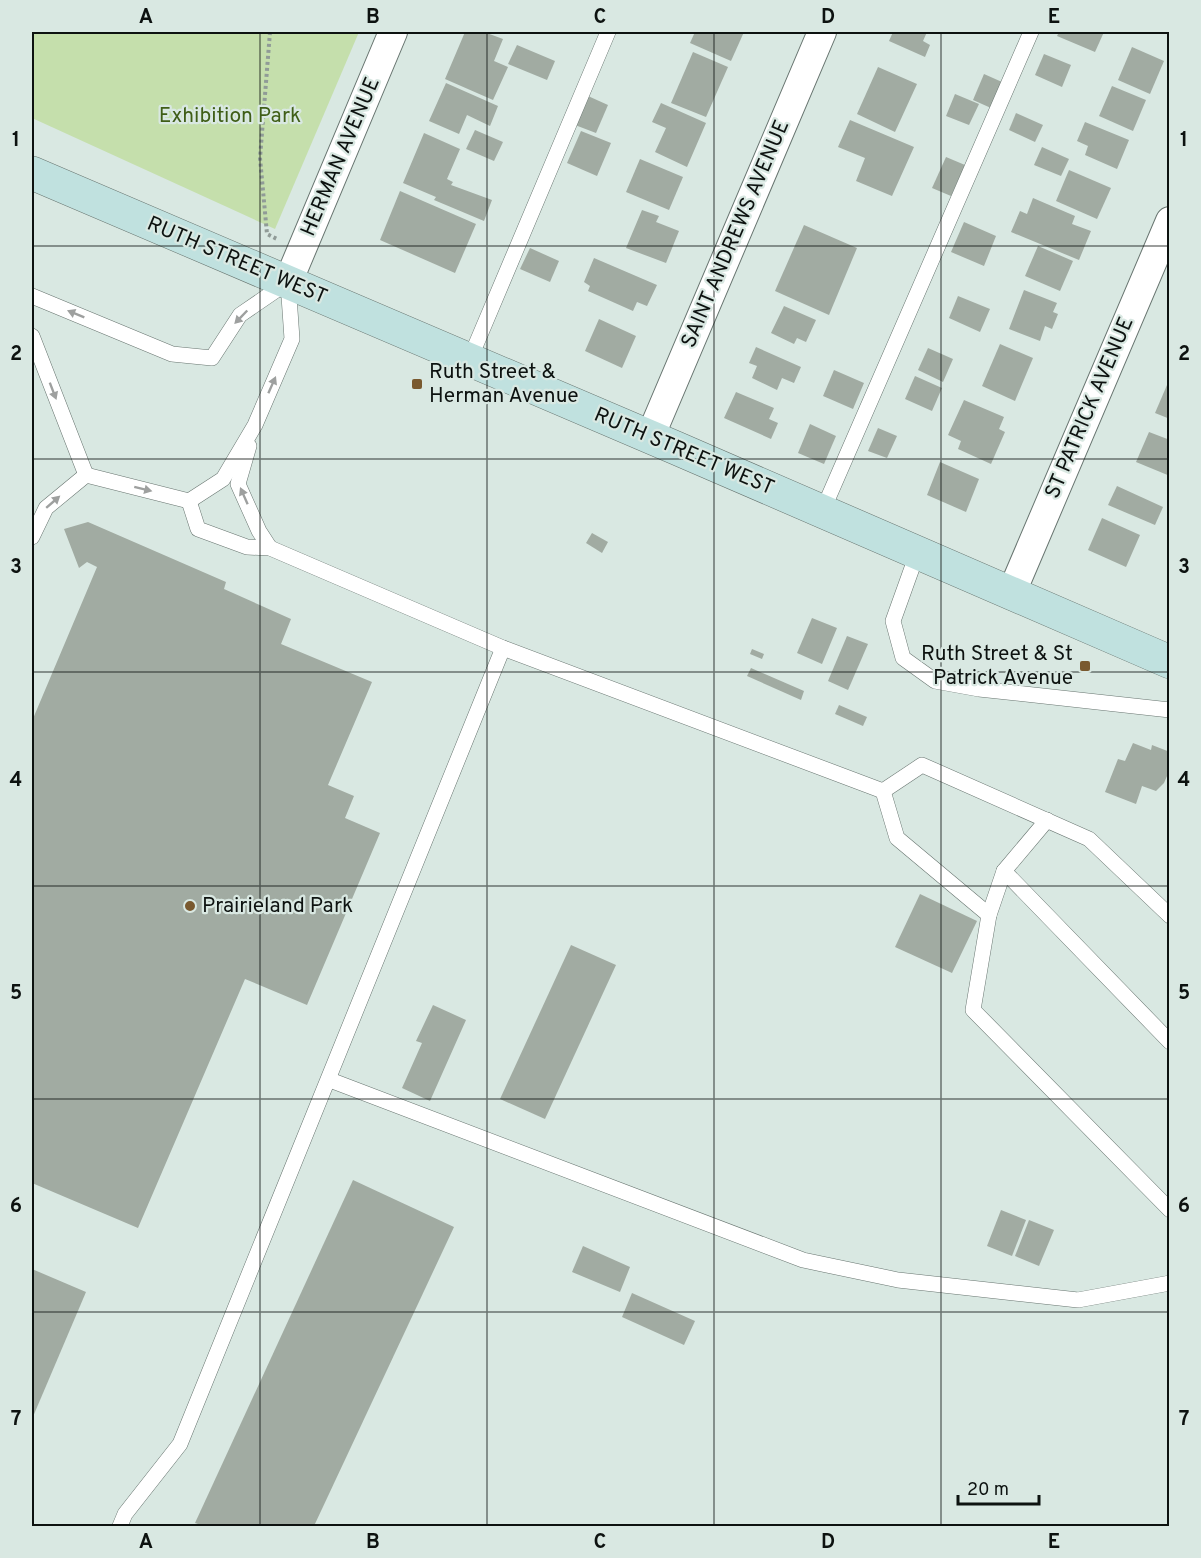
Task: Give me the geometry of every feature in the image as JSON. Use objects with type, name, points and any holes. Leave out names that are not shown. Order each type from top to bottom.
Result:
[{"type":"street","name":"HERMAN AVENUE","points":[[288,282],[393,32]]},
{"type":"street","name":"SAINT ANDREWS AVENUE","points":[[650,437],[822,32]]},
{"type":"street","name":"RUTH STREET WEST","points":[[32,173],[1170,662]]},
{"type":"street","name":"ST PATRICK AVENUE","points":[[1011,594],[1170,221]]},
{"type":"lane","points":[[469,361],[608,32]]},
{"type":"lane","points":[[822,512],[1031,32]]},
{"type":"lane","points":[[32,296],[172,354],[212,358],[240,315],[288,282]]},
{"type":"lane","points":[[270,548],[259,531],[238,484],[255,425],[292,339],[288,282]]},
{"type":"lane","points":[[32,336],[86,475]]},
{"type":"lane","points":[[86,475],[189,501],[223,479],[255,425]]},
{"type":"lane","points":[[32,537],[46,508],[86,475]]},
{"type":"lane","points":[[189,501],[198,529],[247,547],[270,548],[503,648],[883,791]]},
{"type":"lane","points":[[917,554],[894,621],[903,658],[935,681],[979,689],[1170,710]]},
{"type":"lane","points":[[120,1527],[125,1514],[180,1444],[330,1080],[503,648]]},
{"type":"lane","points":[[883,791],[922,765],[1089,839],[1170,916]]},
{"type":"lane","points":[[883,791],[897,838],[989,915]]},
{"type":"lane","points":[[1047,820],[1004,871],[989,915],[973,1010],[1170,1210]]},
{"type":"lane","points":[[1004,871],[1170,1042]]},
{"type":"lane","points":[[330,1080],[803,1260],[898,1280],[1078,1300],[1170,1283]]},
{"type":"path","points":[[270,32],[260,158],[267,234],[301,250]]},
{"type":"green space","name":"Exhibition Park","points":[[32,32],[359,32],[275,229],[32,118]]},
{"type":"building","points":[[465,32],[484,32],[503,39],[494,61],[508,67],[493,100],[445,79]]},
{"type":"building","points":[[695,32],[744,32],[731,61],[690,43]]},
{"type":"building","points":[[893,32],[927,32],[923,41],[930,45],[925,57],[889,41]]},
{"type":"building","points":[[1059,32],[1104,32],[1095,52],[1057,36]]},
{"type":"building","points":[[517,45],[555,61],[547,80],[508,64]]},
{"type":"building","points":[[1132,47],[1164,61],[1150,94],[1118,80]]},
{"type":"building","points":[[693,52],[728,67],[706,117],[671,103]]},
{"type":"building","points":[[1044,54],[1071,65],[1062,87],[1035,75]]},
{"type":"building","points":[[878,67],[917,84],[895,132],[857,114]]},
{"type":"building","points":[[984,74],[1002,82],[991,108],[973,100]]},
{"type":"building","points":[[446,83],[498,106],[490,126],[467,115],[459,134],[429,121]]},
{"type":"building","points":[[1112,86],[1146,100],[1133,131],[1099,116]]},
{"type":"building","points":[[955,94],[979,104],[969,125],[946,116]]},
{"type":"building","points":[[588,96],[608,105],[596,133],[575,125]]},
{"type":"building","points":[[661,103],[706,123],[687,167],[655,152],[666,128],[652,122]]},
{"type":"building","points":[[1016,113],[1043,125],[1035,142],[1009,130]]},
{"type":"building","points":[[850,120],[914,147],[892,196],[856,181],[865,158],[838,147]]},
{"type":"building","points":[[1085,122],[1129,140],[1117,169],[1085,155],[1088,146],[1077,141]]},
{"type":"building","points":[[475,130],[503,142],[494,161],[466,149]]},
{"type":"building","points":[[581,131],[611,143],[597,176],[567,163]]},
{"type":"building","points":[[424,133],[460,149],[447,179],[453,182],[451,185],[492,200],[484,221],[434,200],[436,197],[403,183]]},
{"type":"building","points":[[1042,147],[1069,159],[1061,176],[1034,165]]},
{"type":"building","points":[[946,157],[965,165],[951,196],[932,188]]},
{"type":"building","points":[[640,159],[683,177],[669,210],[626,192]]},
{"type":"building","points":[[1069,170],[1111,188],[1097,219],[1056,201]]},
{"type":"building","points":[[400,191],[476,224],[455,273],[380,240]]},
{"type":"building","points":[[1033,198],[1075,216],[1072,224],[1091,231],[1079,260],[1011,232],[1020,211],[1027,214]]},
{"type":"building","points":[[642,210],[659,216],[656,222],[679,231],[666,263],[626,248]]},
{"type":"building","points":[[964,222],[996,236],[984,266],[951,252]]},
{"type":"building","points":[[804,225],[857,248],[829,315],[775,291]]},
{"type":"building","points":[[1038,246],[1073,261],[1060,291],[1025,276]]},
{"type":"building","points":[[530,248],[559,261],[550,282],[520,269]]},
{"type":"building","points":[[594,258],[657,285],[647,306],[637,302],[633,311],[588,291],[590,286],[584,282]]},
{"type":"building","points":[[1024,290],[1057,303],[1053,312],[1058,314],[1052,329],[1045,326],[1040,341],[1009,329]]},
{"type":"building","points":[[958,296],[990,309],[980,332],[949,318]]},
{"type":"building","points":[[784,306],[816,320],[806,342],[797,338],[794,344],[771,333]]},
{"type":"building","points":[[599,319],[636,336],[622,368],[585,351]]},
{"type":"building","points":[[1000,344],[1033,358],[1015,401],[982,386]]},
{"type":"building","points":[[756,347],[801,367],[794,383],[782,378],[777,390],[752,378],[757,366],[749,363]]},
{"type":"building","points":[[928,348],[953,359],[943,382],[918,370]]},
{"type":"building","points":[[834,370],[864,383],[853,409],[823,396]]},
{"type":"building","points":[[915,376],[942,388],[932,411],[905,399]]},
{"type":"building","points":[[1170,378],[1170,419],[1155,413]]},
{"type":"building","points":[[736,392],[774,408],[769,419],[778,423],[771,439],[724,418]]},
{"type":"building","points":[[964,400],[1004,417],[999,429],[1005,432],[991,464],[958,449],[961,441],[948,435]]},
{"type":"building","points":[[810,424],[836,436],[824,464],[798,453]]},
{"type":"building","points":[[878,428],[897,436],[887,458],[868,451]]},
{"type":"building","points":[[1149,432],[1170,440],[1170,476],[1136,462]]},
{"type":"building","points":[[940,462],[979,479],[966,512],[927,495]]},
{"type":"building","points":[[1117,486],[1163,507],[1155,525],[1108,505]]},
{"type":"building","points":[[1102,518],[1140,535],[1126,567],[1088,550]]},
{"type":"building","name":"Prairieland Park","points":[[88,522],[226,582],[224,589],[291,619],[281,644],[372,682],[328,785],[354,796],[345,818],[380,833],[307,1005],[245,979],[138,1228],[32,1183],[32,721],[97,567],[87,562],[79,568],[64,529]]},
{"type":"building","points":[[592,533],[608,542],[602,553],[586,543]]},
{"type":"building","points":[[812,618],[837,628],[822,664],[797,653]]},
{"type":"building","points":[[847,636],[868,644],[848,690],[828,681]]},
{"type":"building","points":[[752,649],[764,654],[762,659],[750,654]]},
{"type":"building","points":[[751,668],[804,691],[801,700],[747,676]]},
{"type":"building","points":[[839,705],[867,717],[863,726],[835,714]]},
{"type":"building","points":[[1133,743],[1151,750],[1152,745],[1170,752],[1170,769],[1164,783],[1156,791],[1142,786],[1136,804],[1105,792],[1118,759],[1125,761]]},
{"type":"building","points":[[920,894],[977,921],[952,973],[895,947]]},
{"type":"building","points":[[571,945],[616,965],[545,1119],[500,1099]]},
{"type":"building","points":[[433,1005],[466,1020],[430,1101],[402,1088],[422,1043],[416,1041]]},
{"type":"building","points":[[353,1180],[454,1227],[314,1526],[204,1526],[195,1523]]},
{"type":"building","points":[[1001,1210],[1026,1220],[1012,1256],[987,1246]]},
{"type":"building","points":[[1029,1220],[1054,1230],[1039,1266],[1015,1256]]},
{"type":"building","points":[[583,1246],[630,1267],[620,1292],[572,1272]]},
{"type":"building","points":[[32,1269],[86,1292],[32,1419]]},
{"type":"building","points":[[632,1293],[695,1321],[684,1345],[622,1317]]},
{"type":"place","name":"Ruth Street & Herman Avenue","points":[[417,384]]},
{"type":"place","name":"Ruth Street & St Patrick Avenue","points":[[1085,666]]},
{"type":"place","name":"Prairieland Park","points":[[190,906]]}]
